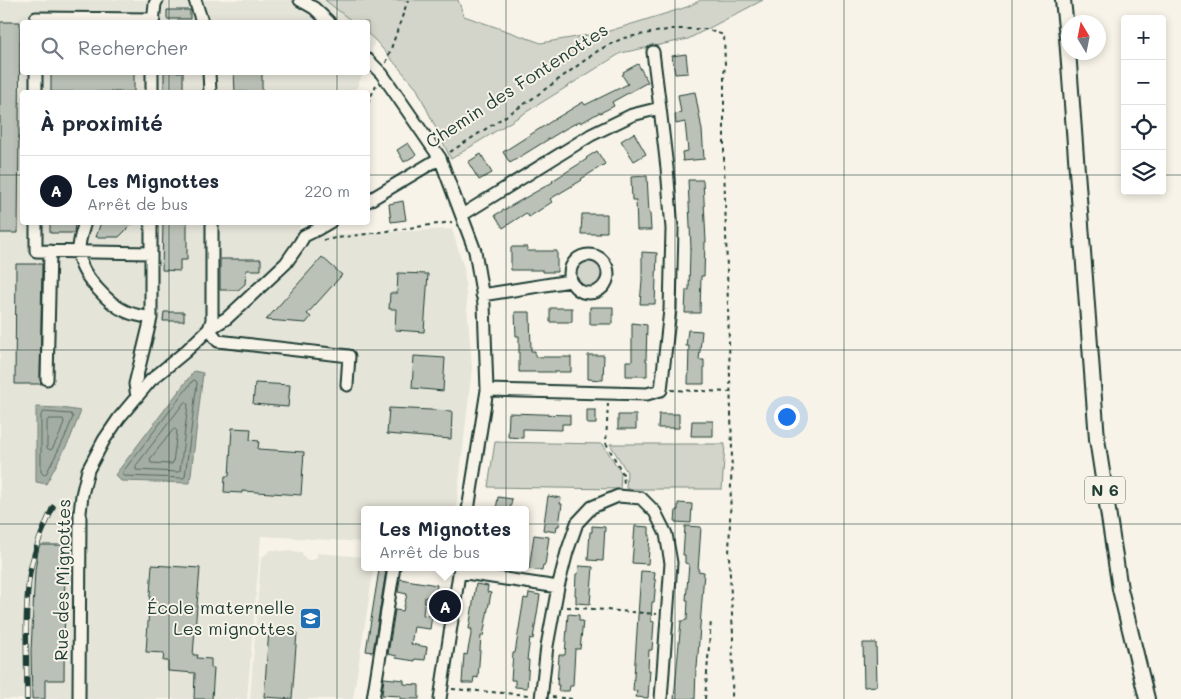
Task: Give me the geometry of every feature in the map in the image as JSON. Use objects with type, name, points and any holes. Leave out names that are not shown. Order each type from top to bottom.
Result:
[{"type":"main road","name":"N 6","points":[[1065,0],[1097,438],[1120,590],[1147,699]]},
{"type":"street","points":[[153,20],[157,0]]},
{"type":"street","points":[[195,0],[201,20]]},
{"type":"street","points":[[300,0],[314,8],[327,20]]},
{"type":"street","points":[[36,20],[36,18],[114,20]]},
{"type":"street","points":[[487,390],[647,394],[661,390],[670,310],[672,229],[667,168],[653,52]]},
{"type":"street","points":[[370,62],[382,74],[440,158],[475,251],[484,304],[487,390],[469,506]]},
{"type":"street","points":[[36,75],[36,90]]},
{"type":"street","points":[[152,75],[152,90]]},
{"type":"street","points":[[209,75],[210,90]]},
{"type":"street","points":[[463,218],[591,135],[632,115],[660,108]]},
{"type":"street","name":"Chemin des Fontenottes","points":[[370,200],[440,158]]},
{"type":"street","points":[[36,225],[36,251],[151,253]]},
{"type":"street","points":[[84,225],[79,239],[80,261],[88,277],[104,296],[124,311],[151,318]]},
{"type":"street","points":[[137,397],[134,384],[151,318],[152,225]]},
{"type":"street","points":[[212,225],[212,320],[209,329],[218,341],[349,356],[347,385]]},
{"type":"street","points":[[302,239],[326,225]]},
{"type":"street","name":"Rue des Mignottes","points":[[79,699],[80,513],[84,482],[94,456],[120,418],[151,380],[209,329],[227,318],[286,262],[302,239]]},
{"type":"street","points":[[47,379],[50,251]]},
{"type":"street","points":[[482,295],[570,281]]},
{"type":"street","points":[[541,698],[554,606],[567,552],[577,524],[592,508],[618,496],[624,496],[641,498],[655,512],[666,534],[671,563],[661,699]]},
{"type":"street","points":[[373,699],[393,571]]},
{"type":"street","points":[[440,693],[459,571]]},
{"type":"street","points":[[465,571],[558,587]]},
{"type":"path","points":[[370,99],[382,74],[408,0]]},
{"type":"path","name":"Chemin des Fontenottes","points":[[440,158],[529,101],[599,50],[623,38],[672,29],[705,29],[724,35],[724,162],[731,392]]},
{"type":"path","points":[[302,239],[463,218]]},
{"type":"path","points":[[661,390],[731,392],[732,450],[729,556],[734,635],[732,699]]},
{"type":"path","points":[[608,393],[606,443],[623,474],[624,496]]},
{"type":"path","points":[[554,606],[668,614]]},
{"type":"path","points":[[705,699],[711,620]]},
{"type":"path","points":[[440,693],[572,699]]},
{"type":"shaded area","points":[[0,0],[325,0],[350,20],[20,20],[20,75],[362,75],[356,90],[20,90],[20,225],[300,225],[296,236],[452,229],[464,268],[472,368],[456,506],[361,506],[361,542],[261,536],[247,699],[0,699]]},
{"type":"shaded area","points":[[325,0],[458,0],[464,16],[541,43],[606,32],[687,7],[701,0],[763,0],[688,39],[621,53],[451,159],[417,89],[370,36],[370,20],[350,20]]},
{"type":"shaded area","points":[[370,36],[375,40],[370,56]]},
{"type":"shaded area","points":[[589,259],[599,263],[603,273],[599,283],[589,287],[579,283],[575,273],[579,263]]},
{"type":"shaded area","points":[[495,442],[603,444],[621,473],[620,489],[488,487]]},
{"type":"shaded area","points":[[610,444],[725,444],[722,489],[626,489],[627,472]]},
{"type":"shaded area","name":"École maternelle Les mignottes","points":[[271,550],[302,552],[306,560],[313,560],[317,557],[317,553],[361,557],[361,571],[373,571],[353,699],[250,699],[261,558]]},
{"type":"water","points":[[194,371],[203,373],[190,483],[121,481],[115,475]]},
{"type":"water","points":[[36,407],[81,411],[70,439],[46,484],[36,482]]},
{"type":"building","points":[[167,10],[190,10],[190,19],[167,19]]},
{"type":"building","points":[[0,22],[20,22],[18,233],[0,233]]},
{"type":"building","points":[[686,54],[688,73],[675,74],[672,56]]},
{"type":"building","points":[[638,64],[648,82],[612,102],[614,106],[565,129],[510,163],[503,152],[583,102],[585,105],[628,84],[622,75],[624,74],[623,72]]},
{"type":"building","points":[[51,75],[134,75],[134,90],[51,90]]},
{"type":"building","points":[[164,75],[183,75],[183,90],[164,90]]},
{"type":"building","points":[[234,75],[262,75],[262,90],[235,90]]},
{"type":"building","points":[[695,92],[702,130],[704,159],[683,161],[682,152],[688,151],[685,122],[676,124],[675,114],[681,113],[678,95]]},
{"type":"building","points":[[634,133],[646,154],[634,161],[621,141]]},
{"type":"building","points":[[408,143],[416,155],[404,162],[397,150]]},
{"type":"building","points":[[597,151],[605,164],[550,199],[552,202],[529,217],[526,213],[503,228],[495,215],[553,182]]},
{"type":"building","points":[[481,154],[492,173],[479,180],[468,162]]},
{"type":"building","points":[[647,176],[651,230],[637,230],[636,200],[632,200],[631,177]]},
{"type":"building","points":[[688,180],[703,180],[706,242],[704,276],[701,276],[700,313],[685,313],[686,290],[689,290],[691,249]]},
{"type":"building","points":[[403,201],[406,220],[391,222],[389,204]]},
{"type":"building","points":[[582,214],[607,214],[607,232],[581,234]]},
{"type":"building","points":[[50,225],[75,225],[74,233],[50,233]]},
{"type":"building","points":[[100,225],[131,225],[119,237],[96,237]]},
{"type":"building","points":[[163,225],[187,225],[187,260],[180,260],[180,271],[162,270]]},
{"type":"building","points":[[511,247],[527,247],[527,251],[557,251],[557,272],[511,270]]},
{"type":"building","points":[[642,252],[657,253],[655,304],[640,304]]},
{"type":"building","points":[[322,257],[342,275],[307,314],[311,317],[306,323],[266,320]]},
{"type":"building","points":[[220,259],[261,259],[261,270],[246,270],[245,284],[238,290],[220,290]]},
{"type":"building","points":[[16,264],[42,264],[41,384],[15,384]]},
{"type":"building","points":[[398,273],[428,274],[424,332],[395,330],[396,309],[389,309],[390,293],[397,293]]},
{"type":"building","points":[[590,307],[613,307],[613,324],[590,324]]},
{"type":"building","points":[[550,308],[572,308],[572,322],[550,322]]},
{"type":"building","points":[[164,312],[184,312],[184,321],[163,321]]},
{"type":"building","points":[[515,312],[530,312],[531,351],[535,351],[535,357],[571,357],[571,372],[519,372],[519,336],[516,336]]},
{"type":"building","points":[[632,323],[647,325],[647,376],[626,376],[626,361],[632,361]]},
{"type":"building","points":[[688,330],[702,331],[699,360],[704,360],[704,384],[688,384],[689,346],[686,346]]},
{"type":"building","points":[[588,355],[604,355],[603,380],[588,379]]},
{"type":"building","points":[[414,356],[445,358],[443,391],[412,388]]},
{"type":"building","points":[[255,383],[290,385],[288,407],[253,404]]},
{"type":"building","points":[[389,408],[452,411],[451,439],[387,434]]},
{"type":"building","points":[[587,410],[596,410],[596,424],[587,424]]},
{"type":"building","points":[[509,413],[570,415],[570,424],[562,424],[562,430],[523,429],[523,438],[508,437]]},
{"type":"building","points":[[659,414],[679,414],[679,428],[658,428]]},
{"type":"building","points":[[618,415],[636,415],[636,429],[618,429]]},
{"type":"building","points":[[692,421],[713,421],[713,436],[691,436]]},
{"type":"building","points":[[232,428],[251,429],[250,440],[259,441],[258,449],[304,452],[301,495],[242,491],[242,493],[224,492],[225,476],[229,476]]},
{"type":"building","points":[[548,496],[561,498],[559,526],[557,526],[556,532],[543,530]]},
{"type":"building","points":[[498,497],[512,499],[511,506],[497,506]]},
{"type":"building","points":[[678,503],[692,504],[691,523],[675,522]]},
{"type":"building","points":[[592,526],[605,527],[603,561],[588,560]]},
{"type":"building","points":[[635,526],[649,527],[648,564],[632,563]]},
{"type":"building","points":[[685,526],[701,527],[698,571],[704,572],[695,699],[674,699],[681,621],[687,620],[688,600],[686,600],[689,564],[685,563],[685,555],[683,555]]},
{"type":"building","points":[[534,535],[549,537],[545,565],[543,565],[542,571],[529,569]]},
{"type":"building","points":[[39,545],[65,545],[64,680],[45,680],[45,699],[32,699],[31,651],[35,570]]},
{"type":"building","points":[[152,565],[200,568],[193,655],[198,655],[197,658],[211,659],[211,668],[214,668],[212,699],[194,699],[195,673],[168,671],[168,661],[163,661],[164,653],[146,652]]},
{"type":"building","points":[[579,566],[593,567],[590,604],[576,603],[576,574],[578,574]]},
{"type":"building","points":[[379,571],[386,571],[373,652],[366,651]]},
{"type":"building","points":[[641,571],[655,572],[654,580],[656,580],[654,602],[652,602],[651,621],[654,622],[652,650],[649,650],[648,698],[636,697],[637,691],[633,691]]},
{"type":"building","points":[[400,579],[437,585],[435,598],[425,597],[423,615],[432,616],[430,629],[414,627],[411,644],[427,647],[425,660],[415,659],[415,661],[396,658],[397,656],[388,654],[395,610],[403,611],[407,594],[398,592]]},
{"type":"building","points":[[476,584],[488,586],[487,592],[491,593],[483,636],[481,636],[478,678],[474,677],[473,683],[462,683],[464,654],[467,655],[472,629],[469,629]]},
{"type":"building","points":[[529,593],[540,595],[533,639],[530,638],[527,660],[529,660],[527,688],[515,687],[515,680],[511,680],[513,653],[515,653],[524,598],[528,599]]},
{"type":"building","points":[[568,614],[579,615],[579,621],[583,621],[580,649],[575,649],[573,686],[570,686],[569,691],[558,691],[559,655],[565,655]]},
{"type":"building","points":[[269,630],[297,632],[292,699],[264,697]]},
{"type":"building","points":[[863,643],[876,643],[877,686],[864,687]]},
{"type":"building","points":[[384,678],[404,680],[404,684],[419,685],[419,699],[400,699],[400,696],[382,695]]},
{"type":"railway","points":[[27,699],[26,619],[30,572],[37,547],[53,507]]},
{"type":"place","name":"Les Mignottes","points":[[445,606]]},
{"type":"place","name":"École maternelle Les mignottes","points":[[311,618]]}]
